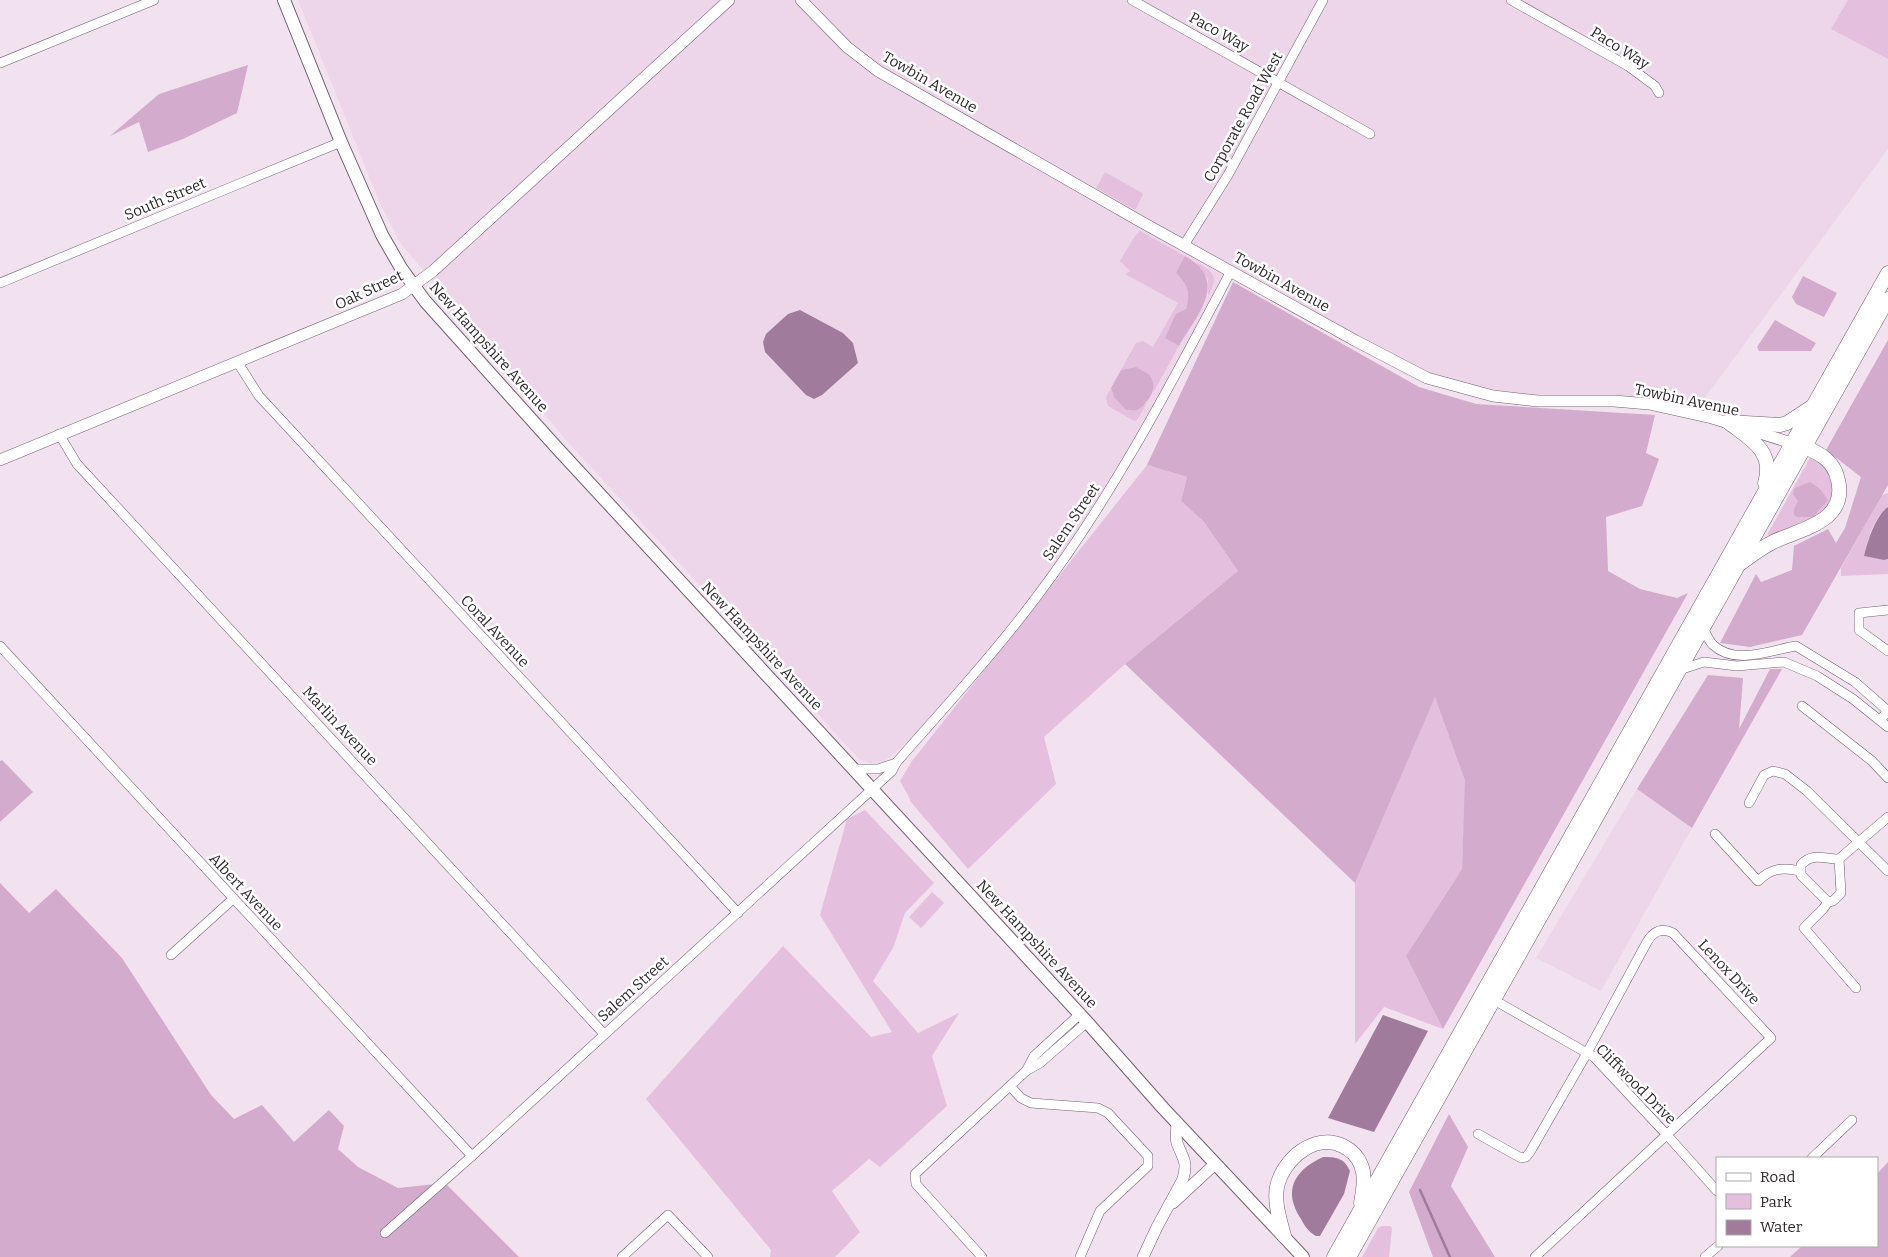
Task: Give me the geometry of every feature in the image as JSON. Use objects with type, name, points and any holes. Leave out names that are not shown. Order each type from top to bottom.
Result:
[{"type":"highway","points":[[1350,1257],[1358,1251],[1494,1000],[1738,566],[1798,445],[1813,407],[1888,273]]},
{"type":"highway","points":[[1334,1257],[1758,502],[1798,445],[1888,299]]},
{"type":"highway","points":[[1728,422],[1780,425],[1787,423],[1813,407]]},
{"type":"highway","points":[[1728,422],[1758,446],[1767,459],[1767,477],[1758,502]]},
{"type":"highway","points":[[1738,566],[1764,547],[1823,520],[1836,506],[1839,493],[1837,472],[1825,457],[1798,445]]},
{"type":"highway","points":[[1284,1236],[1277,1207],[1277,1186],[1286,1166],[1302,1150],[1312,1145],[1337,1143],[1352,1151],[1356,1156],[1362,1171],[1361,1210]]},
{"type":"main road","name":"New Hampshire Avenue","points":[[284,0],[341,142],[382,235],[414,286],[430,306],[557,448],[1083,1018],[1177,1123],[1303,1257]]},
{"type":"street","points":[[0,62],[154,0]]},
{"type":"street","name":"Oak Street","points":[[0,460],[59,434],[238,363],[384,302],[414,286],[434,271],[728,0]]},
{"type":"street","name":"Towbin Avenue","points":[[801,0],[847,46],[878,71],[1184,245],[1401,366],[1427,378],[1492,396],[1523,400],[1614,401],[1649,404],[1728,422],[1798,445]]},
{"type":"street","name":"Paco Way","points":[[1132,0],[1370,134]]},
{"type":"street","name":"Corporate Road West","points":[[1184,245],[1228,175],[1323,0]]},
{"type":"street","name":"Paco Way","points":[[1511,0],[1628,66],[1655,86],[1659,93]]},
{"type":"street","name":"South Street","points":[[0,283],[240,182],[341,142]]},
{"type":"street","name":"Salem Street","points":[[385,1233],[472,1156],[892,771],[896,763],[998,645],[1038,595],[1096,511],[1162,400],[1231,271]]},
{"type":"street","name":"Coral Avenue","points":[[238,363],[259,396],[738,913]]},
{"type":"street","name":"Marlin Avenue","points":[[59,434],[77,464],[604,1034]]},
{"type":"street","points":[[1888,610],[1858,613],[1859,630],[1888,651]]},
{"type":"street","points":[[1703,628],[1712,644],[1723,652],[1730,654],[1759,654],[1796,646],[1855,682],[1888,710],[1880,720]]},
{"type":"street","name":"Albert Avenue","points":[[0,646],[472,1156]]},
{"type":"street","points":[[1679,670],[1704,662],[1737,666],[1784,662],[1817,676],[1888,727]]},
{"type":"street","points":[[1802,706],[1872,761],[1888,778]]},
{"type":"street","points":[[853,770],[885,767],[896,763]]},
{"type":"street","points":[[1749,802],[1764,775],[1773,771],[1785,774],[1807,791],[1888,871]]},
{"type":"street","points":[[1800,871],[1801,865],[1805,860],[1812,857],[1839,859],[1888,817]]},
{"type":"street","points":[[1716,834],[1758,881],[1765,874],[1785,867],[1800,871],[1808,883],[1828,902]]},
{"type":"street","points":[[1839,859],[1841,893],[1834,901],[1828,902],[1804,928],[1856,988]]},
{"type":"street","points":[[171,956],[233,899]]},
{"type":"street","name":"Lenox Drive","points":[[1478,1134],[1521,1158],[1526,1156],[1587,1053],[1651,936],[1662,930],[1673,933],[1772,1038],[1535,1257]]},
{"type":"street","name":"Cliffwood Drive","points":[[1494,1000],[1594,1057],[1668,1135],[1716,1190]]},
{"type":"street","points":[[982,1257],[916,1184],[915,1178],[918,1170],[1026,1071],[1040,1063],[1083,1018]]},
{"type":"street","points":[[1010,1086],[1021,1098],[1031,1102],[1098,1108],[1108,1113],[1148,1156],[1148,1166],[1100,1211],[1080,1257]]},
{"type":"street","points":[[1813,1157],[1852,1120]]},
{"type":"street","points":[[1144,1257],[1186,1170],[1186,1161],[1176,1141],[1177,1123]]},
{"type":"street","points":[[1167,1210],[1215,1164]]},
{"type":"street","points":[[622,1257],[668,1215],[708,1257]]},
{"type":"street","points":[[1706,1257],[1717,1247]]},
{"type":"shaded area","points":[[298,0],[1888,0],[1888,149],[1693,414],[1649,404],[1538,401],[1452,386],[1231,271],[1162,399],[1038,595],[933,720],[885,761],[872,764],[859,759],[567,441],[484,343],[444,302],[439,289],[401,244],[381,206]]},
{"type":"shaded area","points":[[248,65],[237,113],[183,139],[148,152],[139,122],[110,136],[159,94]]},
{"type":"shaded area","points":[[1185,256],[1198,266],[1206,276],[1208,287],[1206,299],[1201,310],[1179,346],[1165,338],[1176,314],[1186,309],[1187,289],[1176,273]]},
{"type":"shaded area","points":[[1803,276],[1837,293],[1824,317],[1796,304],[1792,297]]},
{"type":"shaded area","points":[[1233,282],[1419,387],[1476,404],[1655,415],[1646,453],[1659,459],[1642,506],[1606,517],[1608,571],[1640,589],[1677,598],[1688,593],[1443,1029],[1406,956],[1462,869],[1465,780],[1435,697],[1355,883],[1125,664],[1238,571],[1204,522],[1181,501],[1187,477],[1147,465]]},
{"type":"shaded area","points":[[1775,320],[1816,343],[1811,351],[1759,351],[1757,347]]},
{"type":"shaded area","points":[[1888,340],[1888,485],[1802,635],[1750,647],[1720,643],[1756,574],[1761,582],[1792,570],[1794,546],[1828,529],[1836,543],[1845,528],[1861,477],[1826,450]]},
{"type":"shaded area","points":[[1136,367],[1150,376],[1153,390],[1148,400],[1141,407],[1136,410],[1126,410],[1114,397],[1111,388],[1121,370]]},
{"type":"shaded area","points":[[1810,482],[1820,489],[1828,500],[1813,517],[1797,517],[1794,515],[1794,509],[1798,501],[1793,494],[1795,488]]},
{"type":"shaded area","points":[[1770,669],[1782,669],[1692,828],[1637,789],[1708,675],[1743,678],[1739,729]]},
{"type":"shaded area","points":[[2,760],[33,792],[0,822],[0,761]]},
{"type":"shaded area","points":[[1637,789],[1692,828],[1601,991],[1536,958]]},
{"type":"shaded area","points":[[0,883],[29,913],[56,889],[122,958],[211,1095],[234,1119],[262,1105],[294,1142],[329,1110],[344,1126],[338,1149],[358,1167],[398,1188],[445,1183],[519,1257],[0,1257]]},
{"type":"shaded area","points":[[1449,1114],[1468,1147],[1451,1186],[1495,1257],[1433,1257],[1409,1192]]},
{"type":"shaded area","points":[[1888,1162],[1888,1257],[1790,1257],[1801,1247],[1878,1247],[1878,1173]]},
{"type":"green space","points":[[1848,0],[1888,0],[1888,59],[1831,29]]},
{"type":"green space","points":[[1105,172],[1142,193],[1143,195],[1135,210],[1096,188]]},
{"type":"green space","points":[[1140,231],[1185,256],[1177,273],[1187,285],[1189,292],[1183,314],[1165,338],[1179,346],[1153,393],[1151,378],[1136,367],[1121,370],[1136,343],[1143,341],[1153,347],[1178,303],[1125,274],[1130,271],[1120,261]]},
{"type":"green space","points":[[1195,261],[1213,275],[1214,283],[1208,296],[1208,279]]},
{"type":"green space","points":[[1111,388],[1114,397],[1142,406],[1147,403],[1137,420],[1134,421],[1108,406],[1106,397]]},
{"type":"green space","points":[[1811,456],[1830,474],[1833,490],[1830,500],[1818,515],[1810,520],[1771,536],[1767,535]]},
{"type":"green space","points":[[1147,465],[1187,477],[1181,501],[1204,522],[1238,571],[1125,664],[1044,737],[1056,784],[968,869],[910,801],[900,781],[912,761]]},
{"type":"green space","points":[[1888,493],[1888,507],[1875,522],[1864,556],[1888,559],[1888,574],[1841,576],[1841,568],[1882,495]]},
{"type":"green space","points":[[1435,696],[1466,780],[1462,869],[1406,956],[1443,1029],[1384,1007],[1355,1044],[1355,883]]},
{"type":"green space","points":[[865,810],[934,883],[905,913],[893,948],[873,981],[918,1033],[959,1013],[932,1056],[947,1106],[880,1167],[869,1159],[832,1191],[860,1232],[835,1257],[770,1257],[771,1250],[646,1099],[783,946],[871,1037],[892,1032],[820,915],[847,819]]},
{"type":"green space","points":[[932,892],[944,903],[921,928],[909,917]]},
{"type":"green space","points":[[1390,1226],[1392,1228],[1389,1257],[1362,1257],[1378,1228]]},
{"type":"water","points":[[800,310],[843,333],[853,343],[858,363],[822,395],[814,399],[806,395],[765,352],[763,342],[766,334],[788,314]]},
{"type":"water","points":[[1888,507],[1888,559],[1864,556],[1876,522]]},
{"type":"water","points":[[1383,1015],[1428,1031],[1374,1132],[1328,1118]]},
{"type":"water","points":[[1323,1157],[1340,1159],[1350,1171],[1344,1194],[1320,1236],[1316,1236],[1306,1227],[1295,1209],[1292,1190],[1294,1182],[1305,1168]]},
{"type":"waterway","points":[[1420,1190],[1450,1257]]}]
